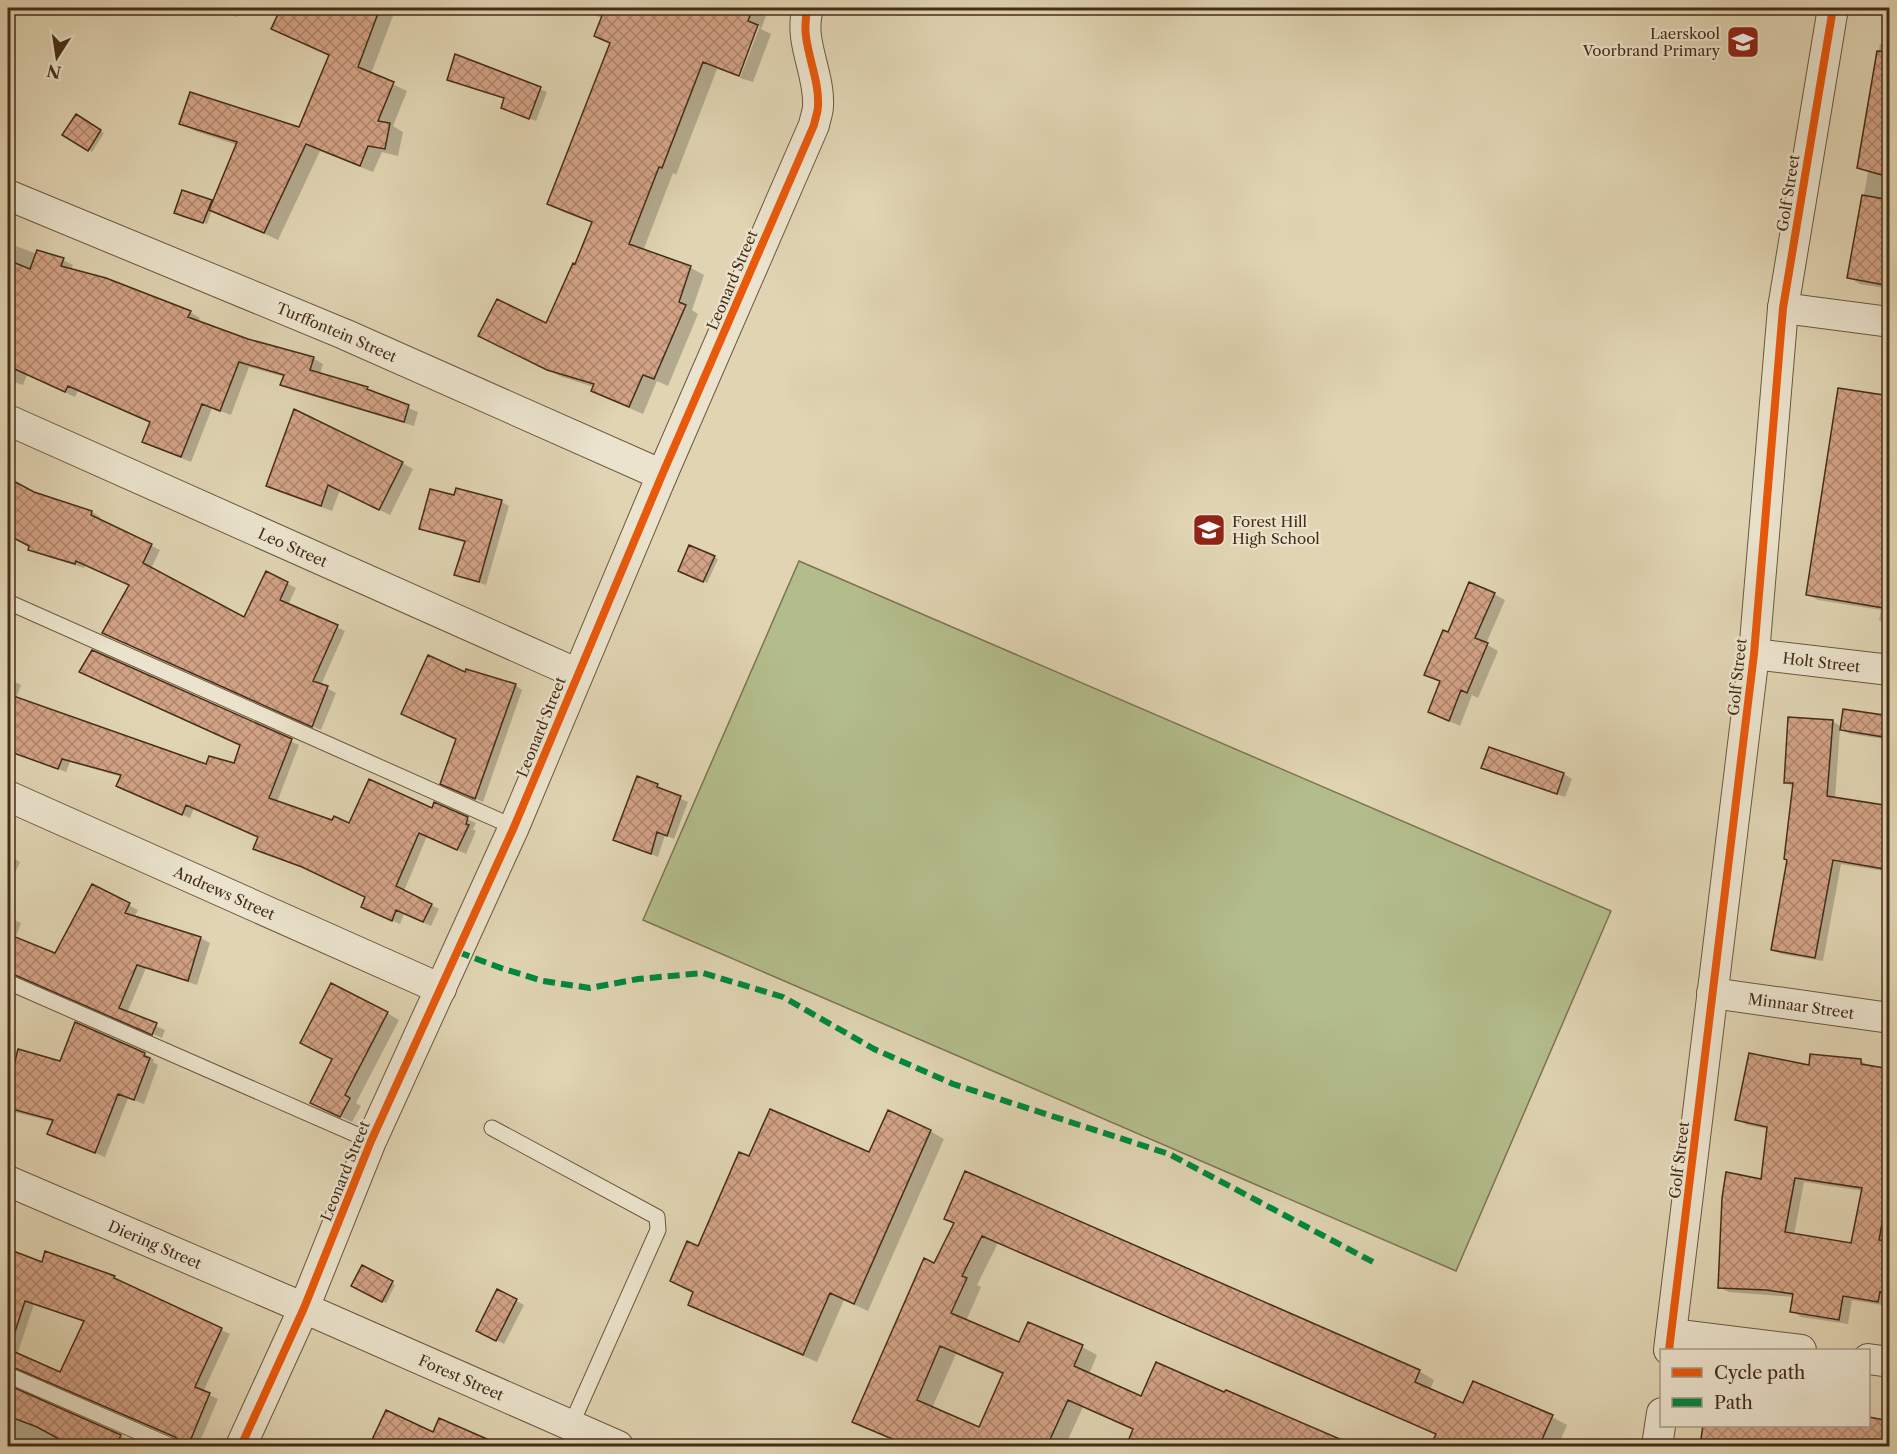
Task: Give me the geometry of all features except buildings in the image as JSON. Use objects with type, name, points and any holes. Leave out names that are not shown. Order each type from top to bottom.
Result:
[{"type":"street","name":"Leonard Street","points":[[242,1446],[304,1308],[371,1142],[514,828],[662,475],[814,124],[818,105],[806,43],[808,8]]},
{"type":"street","name":"Golf Street","points":[[1670,1342],[1754,654],[1783,308],[1833,8]]},
{"type":"street","name":"Turffontein Street","points":[[8,195],[344,334],[662,475]]},
{"type":"street","points":[[1783,308],[1890,322]]},
{"type":"street","name":"Leo Street","points":[[8,420],[578,674]]},
{"type":"street","name":"Holt Street","points":[[1754,654],[1890,670]]},
{"type":"street","name":"Andrews Street","points":[[8,796],[441,989]]},
{"type":"street","name":"Minnaar Street","points":[[1712,993],[1890,1018]]},
{"type":"street","name":"Diering Street","points":[[8,1181],[304,1308]]},
{"type":"street","name":"Forest Street","points":[[304,1308],[618,1446]]},
{"type":"street","points":[[1670,1342],[1785,1349]]},
{"type":"street","points":[[1870,1359],[1890,1362]]},
{"type":"street","points":[[1657,1446],[1660,1426]]},
{"type":"lane","points":[[8,602],[514,828]]},
{"type":"lane","points":[[8,982],[371,1142]]},
{"type":"lane","points":[[492,1128],[657,1217],[658,1230],[571,1425]]},
{"type":"lane","points":[[8,1375],[171,1446]]},
{"type":"green space","points":[[799,561],[1611,911],[1456,1271],[643,920]]},
{"type":"marked path","points":[[458,952],[543,981],[590,988],[638,979],[703,973],[783,997],[874,1049],[953,1084],[1169,1154],[1373,1262]]},
{"type":"cycle path","points":[[241,1446],[304,1308],[371,1141],[514,827],[662,475],[814,125],[818,94],[807,45],[808,8]]},
{"type":"cycle path","points":[[1669,1349],[1754,654],[1783,308],[1833,8]]},
{"type":"place","name":"Laerskool Voorbrand Primary","points":[[1743,42]]},
{"type":"place","name":"Forest Hill High School","points":[[1209,530]]}]
